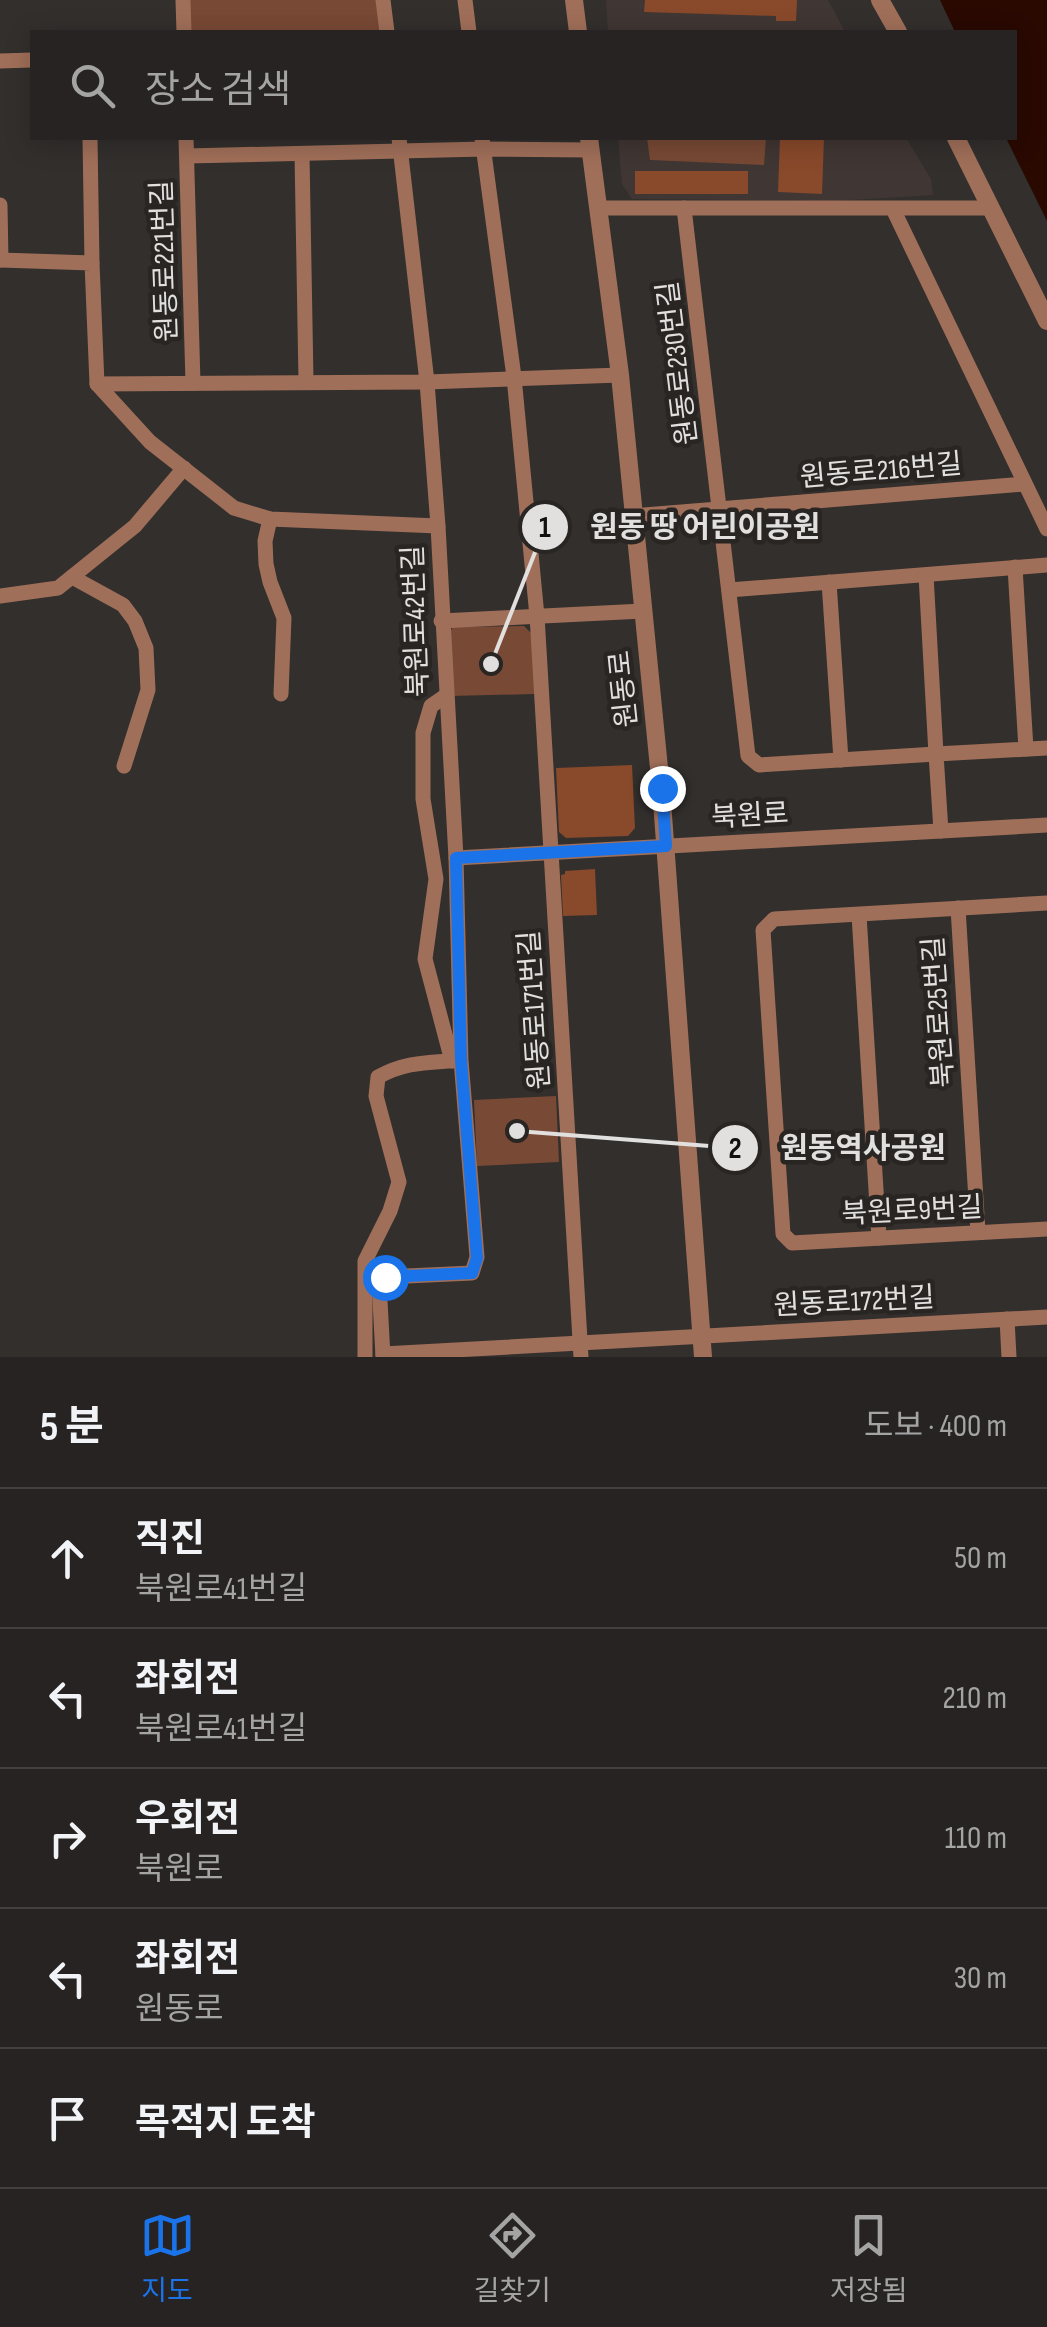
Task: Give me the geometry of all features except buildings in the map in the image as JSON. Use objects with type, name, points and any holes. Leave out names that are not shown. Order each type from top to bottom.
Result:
[{"type":"street","points":[[184,0],[184,30]]},
{"type":"street","points":[[383,0],[387,30]]},
{"type":"street","points":[[465,0],[469,30]]},
{"type":"street","points":[[574,0],[578,30]]},
{"type":"street","points":[[880,0],[897,30]]},
{"type":"street","points":[[0,60],[30,60]]},
{"type":"street","points":[[90,140],[96,384],[150,442],[234,508],[270,519],[438,526]]},
{"type":"street","name":"원동로221번길","points":[[186,140],[193,383]]},
{"type":"street","points":[[957,140],[1047,321]]},
{"type":"street","points":[[483,143],[514,377]]},
{"type":"street","points":[[187,156],[302,154],[400,145],[590,144]]},
{"type":"street","name":"원동로","points":[[590,144],[620,375],[666,846],[703,1357]]},
{"type":"street","points":[[400,145],[427,382]]},
{"type":"street","points":[[302,154],[306,381]]},
{"type":"street","points":[[0,204],[0,260],[92,263]]},
{"type":"street","points":[[598,208],[991,208]]},
{"type":"street","name":"원동로230번길","points":[[684,208],[721,510]]},
{"type":"street","points":[[893,209],[1047,529]]},
{"type":"street","name":"원동로221번길","points":[[96,384],[427,382],[620,375]]},
{"type":"street","name":"원동로171번길","points":[[514,377],[536,616],[581,1350]]},
{"type":"street","name":"북원로42번길","points":[[427,382],[456,858],[456,1061]]},
{"type":"street","points":[[0,596],[47,592],[72,577],[135,526],[184,468]]},
{"type":"street","name":"원동로216번길","points":[[632,516],[1024,484]]},
{"type":"street","points":[[721,510],[748,756],[759,765],[1047,748]]},
{"type":"street","points":[[270,519],[266,564],[284,618],[280,694]]},
{"type":"street","points":[[729,590],[1047,565]]},
{"type":"street","points":[[1015,568],[1026,749]]},
{"type":"street","points":[[926,574],[941,831]]},
{"type":"street","points":[[72,577],[123,606],[146,648],[148,690],[124,766]]},
{"type":"street","points":[[829,582],[841,760]]},
{"type":"street","points":[[441,621],[644,611]]},
{"type":"street","points":[[444,698],[430,706],[423,733],[422,799],[436,879],[424,958],[456,1061],[475,1267],[472,1273],[385,1277],[379,1282],[383,1355],[581,1350],[702,1335]]},
{"type":"street","name":"북원로","points":[[456,858],[1047,825]]},
{"type":"street","name":"북원로25번길","points":[[783,1234],[763,930],[774,919],[1047,903]]},
{"type":"street","name":"북원로25번길","points":[[958,908],[978,1232]]},
{"type":"street","points":[[859,915],[879,1238]]},
{"type":"street","points":[[365,1357],[365,1261],[390,1211],[398,1182],[376,1096],[378,1077],[416,1061],[456,1061]]},
{"type":"street","name":"북원로9번길","points":[[783,1234],[792,1243],[1047,1228]]},
{"type":"street","name":"원동로172번길","points":[[702,1335],[1047,1317]]},
{"type":"street","points":[[1008,1319],[1009,1357]]},
{"type":"shaded area","points":[[183,0],[383,0],[387,30],[184,30]]},
{"type":"shaded area","points":[[606,0],[828,0],[844,30],[608,30]]},
{"type":"shaded area","points":[[940,0],[1047,0],[1047,221],[1007,140],[1017,140],[1017,30],[954,30]]},
{"type":"shaded area","points":[[618,140],[907,140],[931,179],[933,195],[835,201],[632,199],[622,184]]},
{"type":"shaded area","points":[[647,140],[766,140],[764,165],[650,160]]},
{"type":"shaded area","points":[[524,626],[532,634],[535,694],[450,696],[448,635],[453,627]]},
{"type":"shaded area","points":[[556,1096],[559,1162],[477,1166],[474,1100]]},
{"type":"place","name":"원동 땅 어린이공원","points":[[491,664]]},
{"type":"place","name":"원동역사공원","points":[[517,1131]]},
{"type":"route","points":[[385,1277],[472,1273],[477,1258],[461,1060],[456,858],[666,846],[662,788]]}]
